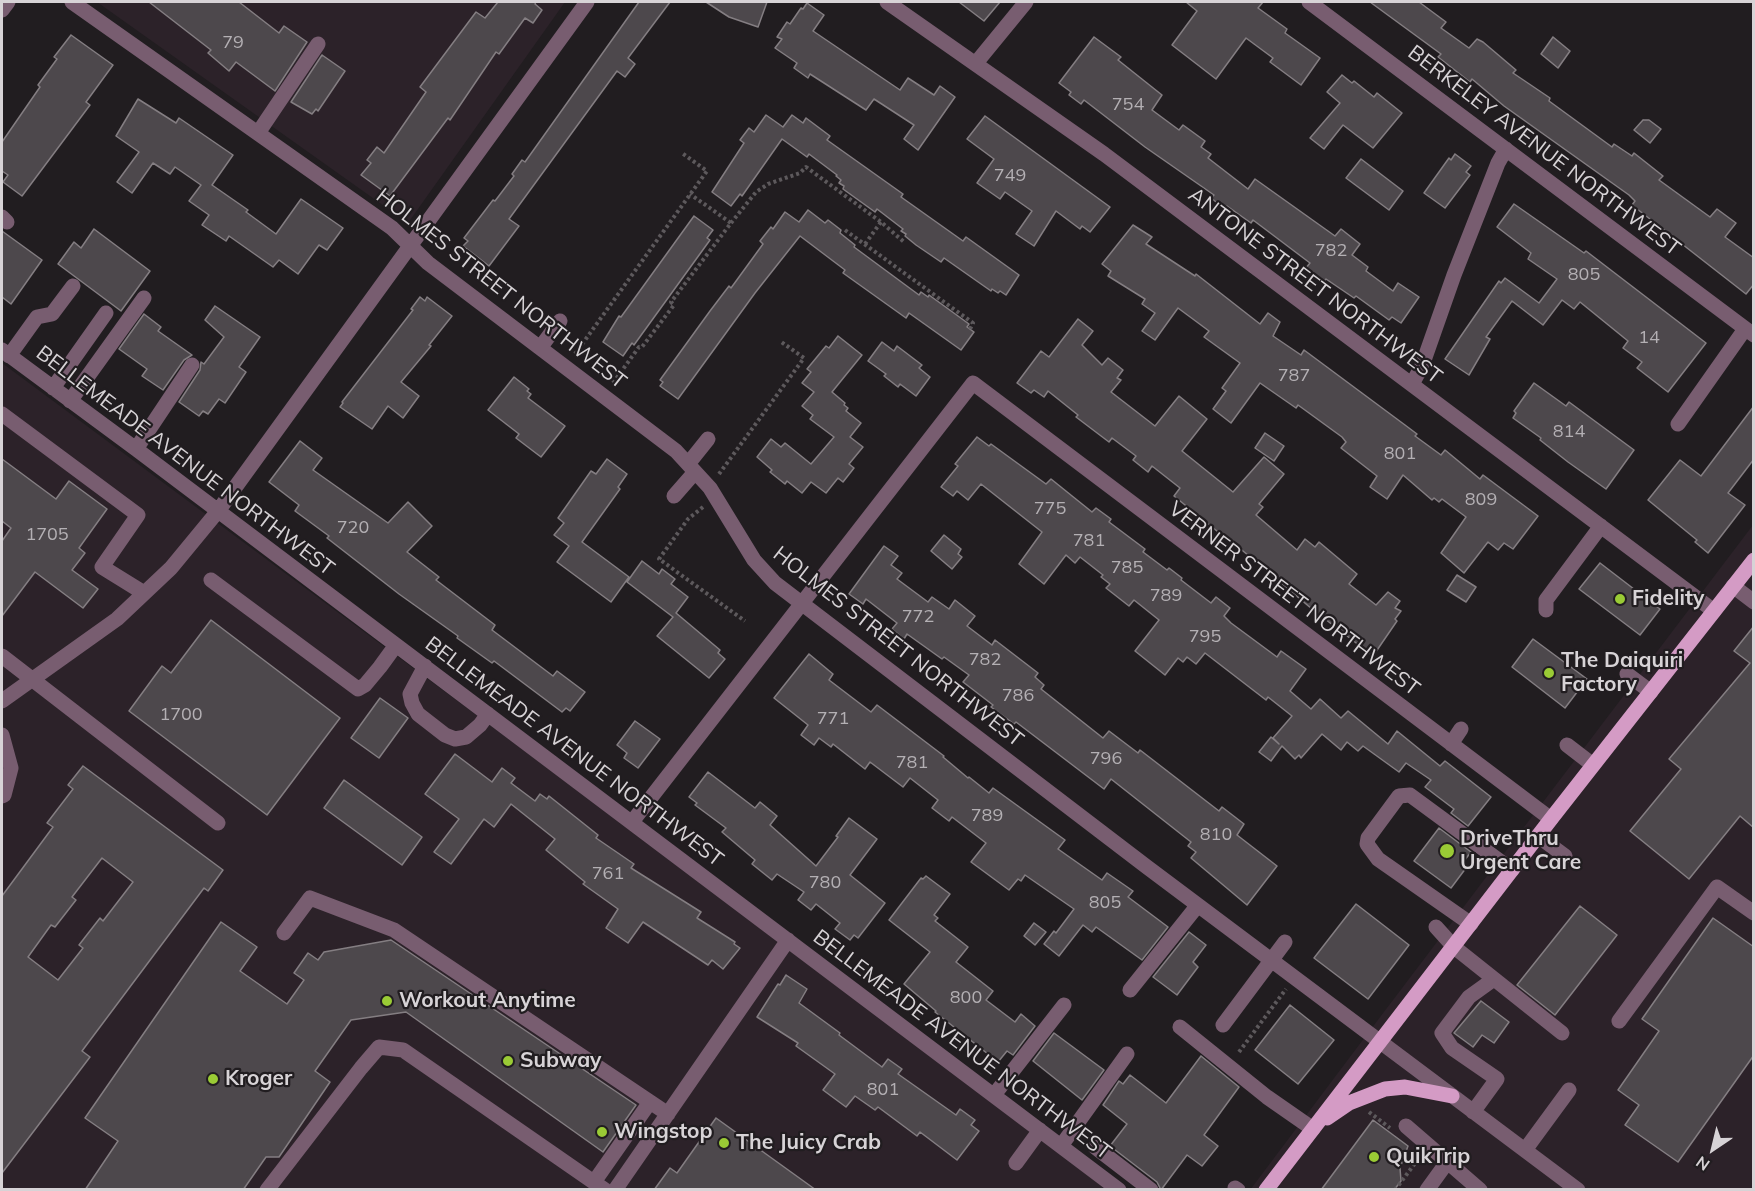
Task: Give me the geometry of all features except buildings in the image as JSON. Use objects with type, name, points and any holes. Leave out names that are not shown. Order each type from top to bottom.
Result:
[{"type":"main road","points":[[1266,1190],[1551,819],[1754,560]]},
{"type":"main road","points":[[1313,1129],[1349,1103],[1385,1089],[1405,1087],[1452,1096]]},
{"type":"street","points":[[2,10],[8,2]]},
{"type":"street","name":"HOLMES STREET NORTHWEST","points":[[72,2],[393,228],[428,263],[676,451],[710,489],[754,560],[775,583],[1197,905],[1578,1190]]},
{"type":"street","points":[[2,701],[117,619],[171,568],[218,511],[587,2]]},
{"type":"street","name":"ANTONE STREET NORTHWEST","points":[[887,2],[1104,154],[1714,611]]},
{"type":"street","points":[[976,63],[1026,2]]},
{"type":"street","name":"BERKELEY AVENUE NORTHWEST","points":[[1309,2],[1749,332]]},
{"type":"street","points":[[258,133],[318,44]]},
{"type":"street","points":[[1412,384],[1422,366],[1454,275],[1506,149]]},
{"type":"street","points":[[5,353],[37,317],[52,314],[73,286]]},
{"type":"street","points":[[70,400],[144,298]]},
{"type":"street","points":[[53,388],[106,313]]},
{"type":"street","points":[[540,348],[560,321]]},
{"type":"street","points":[[1677,424],[1749,332]]},
{"type":"street","name":"BELLEMEADE AVENUE NORTHWEST","points":[[5,353],[425,666],[1119,1190]]},
{"type":"street","points":[[136,449],[192,365]]},
{"type":"street","name":"VERNER STREET NORTHWEST","points":[[802,604],[973,383],[1551,819]]},
{"type":"street","points":[[2,414],[138,515],[102,567],[144,592]]},
{"type":"street","points":[[674,496],[708,439]]},
{"type":"street","points":[[1546,610],[1546,600],[1601,526]]},
{"type":"street","points":[[212,580],[358,689],[365,685],[396,645]]},
{"type":"street","points":[[1733,586],[1754,602]]},
{"type":"street","points":[[632,822],[802,604]]},
{"type":"street","points":[[2,656],[218,823]]},
{"type":"street","points":[[425,666],[410,694],[418,714],[438,730],[456,739],[466,737],[480,725],[488,714]]},
{"type":"street","points":[[1627,674],[1651,692]]},
{"type":"street","points":[[1451,744],[1461,729]]},
{"type":"street","points":[[2,735],[11,768],[2,796]]},
{"type":"street","points":[[1567,745],[1593,765]]},
{"type":"street","points":[[1471,924],[1378,859],[1367,844],[1368,838],[1400,796],[1410,795],[1512,870]]},
{"type":"street","points":[[1538,836],[1564,856]]},
{"type":"street","points":[[1619,1021],[1717,887],[1754,913]]},
{"type":"street","points":[[284,933],[310,898],[394,930],[668,1114]]},
{"type":"street","points":[[1130,990],[1197,905]]},
{"type":"street","points":[[1436,927],[1454,947],[1562,1033]]},
{"type":"street","points":[[615,1190],[788,940]]},
{"type":"street","points":[[1223,1026],[1285,942]]},
{"type":"street","points":[[1473,1112],[1497,1079],[1452,1048],[1442,1033],[1469,997],[1494,979]]},
{"type":"street","points":[[994,1095],[1064,1005]]},
{"type":"street","points":[[1180,1028],[1267,1097],[1313,1129]]},
{"type":"street","points":[[267,1190],[379,1047],[403,1050],[599,1186],[650,1102]]},
{"type":"street","points":[[1061,1146],[1127,1054]]},
{"type":"street","points":[[1525,1150],[1569,1090]]},
{"type":"street","points":[[1406,1126],[1480,1190]]},
{"type":"street","points":[[1016,1163],[1040,1130]]},
{"type":"street","points":[[1095,1147],[1151,1190]]},
{"type":"street","points":[[1426,1190],[1449,1161]]},
{"type":"path","points":[[574,355],[707,171],[682,153]]},
{"type":"path","points":[[612,383],[639,347],[642,347],[649,339],[674,305],[671,302],[731,223],[756,192],[768,184],[801,173],[806,167],[881,222],[904,242]]},
{"type":"path","points":[[690,194],[731,223]]},
{"type":"path","points":[[865,244],[881,222]]},
{"type":"path","points":[[845,230],[973,323],[970,329]]},
{"type":"path","points":[[719,474],[804,358],[780,341]]},
{"type":"path","points":[[704,507],[688,519],[659,559],[745,621]]},
{"type":"path","points":[[1239,1052],[1286,988]]},
{"type":"path","points":[[1395,1190],[1423,1154]]},
{"type":"shaded area","points":[[97,2],[565,2],[408,223]]},
{"type":"shaded area","points":[[2,363],[1115,1189],[2,1189]]},
{"type":"shaded area","points":[[1753,525],[1753,1189],[1250,1190],[1368,1033]]},
{"type":"place","name":"Fidelity","points":[[1620,599]]},
{"type":"place","name":"The Daiquiri Factory","points":[[1549,673]]},
{"type":"place","name":"DriveThru Urgent Care","points":[[1447,851]]},
{"type":"place","name":"Workout Anytime","points":[[387,1001]]},
{"type":"place","name":"Subway","points":[[508,1061]]},
{"type":"place","name":"Kroger","points":[[213,1079]]},
{"type":"place","name":"Wingstop","points":[[602,1132]]},
{"type":"place","name":"The Juicy Crab","points":[[724,1143]]},
{"type":"place","name":"QuikTrip","points":[[1374,1157]]}]
